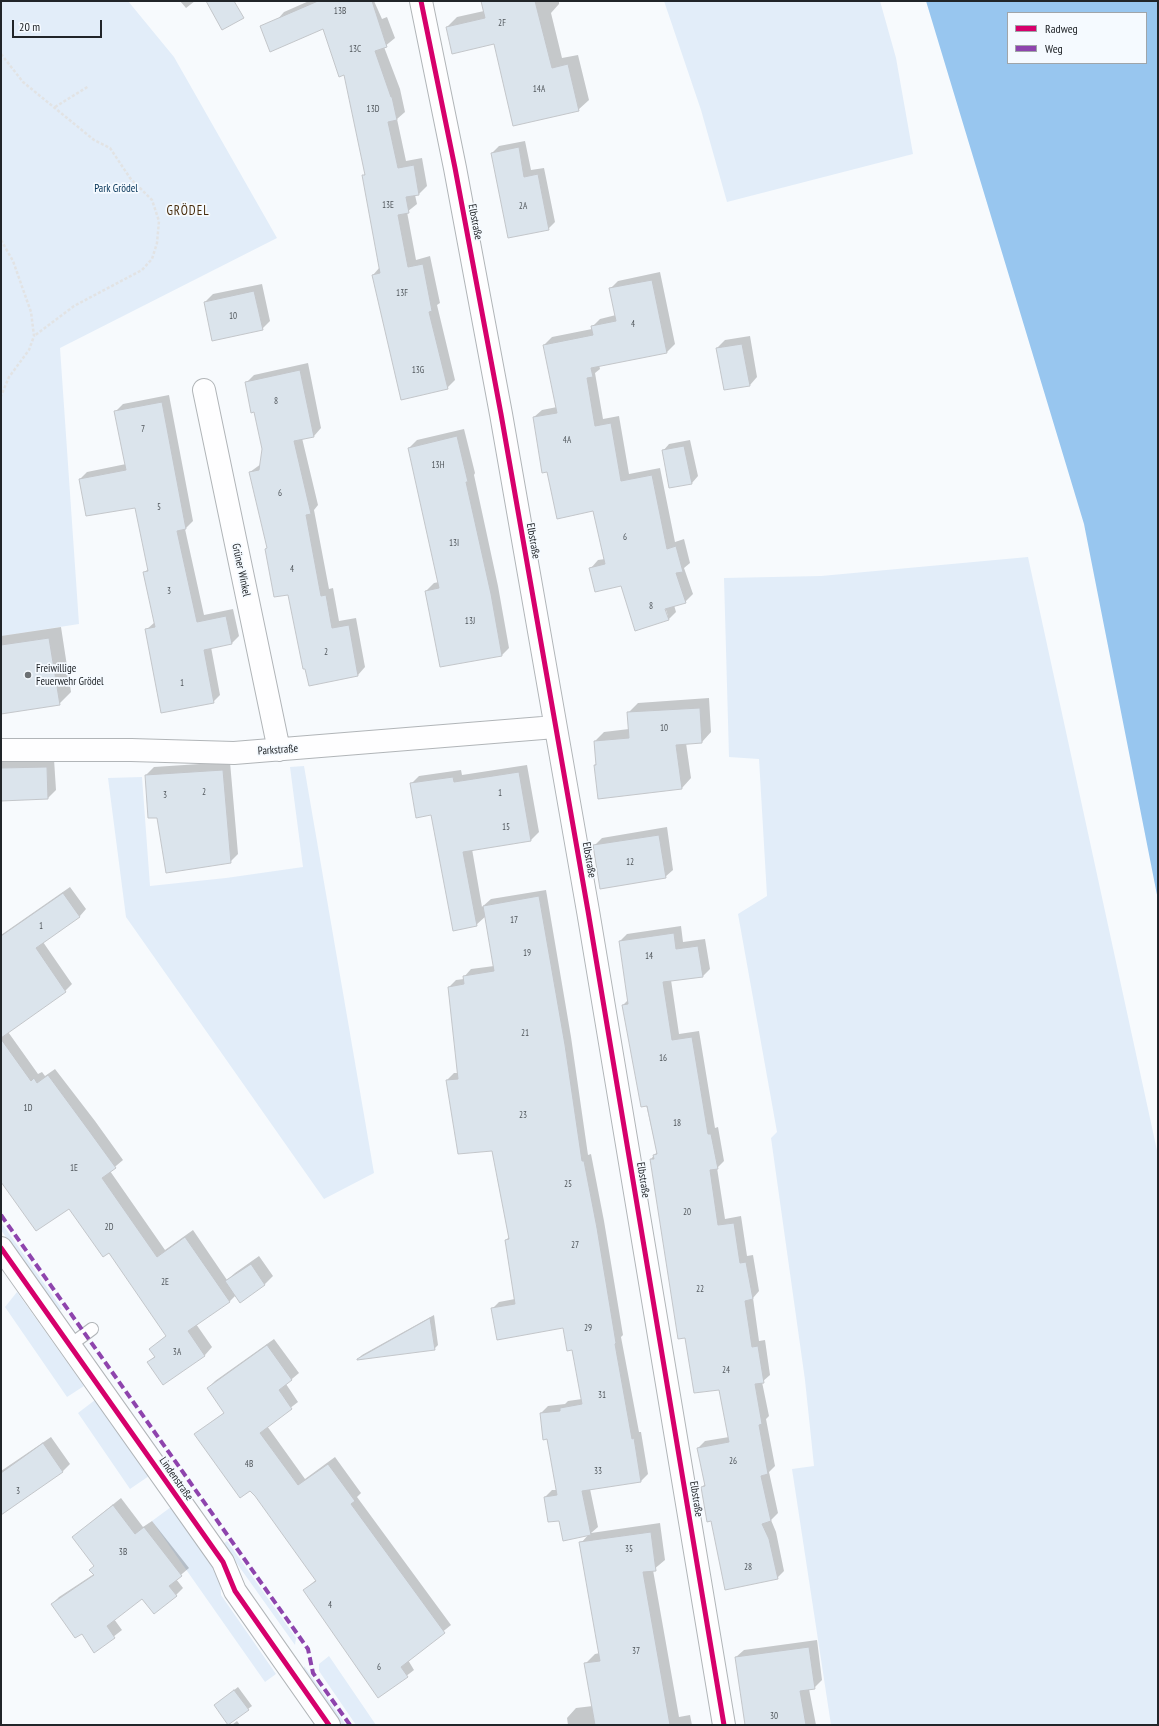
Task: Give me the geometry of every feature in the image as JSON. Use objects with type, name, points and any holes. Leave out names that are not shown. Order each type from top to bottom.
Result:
[{"type":"street","name":"Elbstraße","points":[[421,1],[455,168],[498,399],[588,911],[724,1725]]},
{"type":"street","name":"Grüner Winkel","points":[[204,390],[279,750]]},
{"type":"street","name":"Parkstraße","points":[[1,750],[131,750],[234,753],[555,727]]},
{"type":"street","name":"Lindenstraße","points":[[1,1248],[223,1562],[235,1591],[329,1725]]},
{"type":"lane","points":[[69,1346],[92,1329]]},
{"type":"path","points":[[1,54],[24,82],[94,140],[110,148],[130,178],[152,200],[159,221],[158,236],[152,258],[142,270],[74,306],[34,336]]},
{"type":"path","points":[[55,107],[89,86]]},
{"type":"path","points":[[1,240],[13,261],[31,312],[34,336],[29,350],[9,377],[1,396]]},
{"type":"green space","name":"Park Grödel","points":[[1,1],[128,1],[174,57],[277,238],[60,348],[79,624],[1,636]]},
{"type":"green space","points":[[664,1],[880,1],[896,58],[913,154],[727,202],[701,110]]},
{"type":"green space","points":[[1028,557],[1158,1155],[1158,1725],[831,1725],[792,1469],[814,1466],[805,1380],[771,1138],[777,1132],[738,914],[767,896],[759,759],[729,757],[724,578],[821,576]]},
{"type":"green space","points":[[304,766],[374,1173],[324,1199],[126,917],[108,778],[142,777],[150,886],[226,878],[303,867],[290,767]]},
{"type":"green space","points":[[1,1222],[62,1309],[57,1311],[1,1230]]},
{"type":"green space","points":[[17,1292],[84,1386],[67,1397],[5,1307]]},
{"type":"green space","points":[[95,1400],[149,1476],[130,1489],[78,1413]]},
{"type":"green space","points":[[171,1507],[220,1576],[221,1595],[276,1674],[265,1682],[152,1521]]},
{"type":"green space","points":[[227,1541],[296,1638],[295,1645],[223,1544]]},
{"type":"green space","points":[[329,1656],[376,1725],[356,1725],[319,1671],[319,1664]]},
{"type":"green space","points":[[304,1666],[346,1725],[340,1725],[304,1672]]},
{"type":"water","points":[[926,1],[1158,1],[1158,900],[1084,524]]},
{"type":"building","points":[[206,1],[234,1],[244,18],[222,30]]},
{"type":"building","points":[[318,1],[372,1],[387,47],[375,51],[392,97],[397,120],[388,122],[398,168],[414,165],[419,195],[406,197],[409,213],[398,215],[408,267],[423,264],[432,311],[429,312],[448,389],[401,400],[372,275],[380,273],[362,175],[365,175],[344,75],[339,77],[323,29],[270,52],[260,26]]},
{"type":"building","points":[[481,1],[535,1],[552,68],[568,64],[579,111],[513,126],[494,44],[452,54],[446,27],[485,18]]},
{"type":"building","points":[[519,147],[524,177],[538,174],[549,230],[508,238],[491,153]]},
{"type":"building","points":[[652,280],[667,353],[591,368],[593,377],[587,378],[595,426],[611,423],[621,481],[652,475],[667,549],[676,546],[683,572],[676,573],[686,603],[665,609],[669,620],[635,631],[621,586],[595,592],[589,568],[605,564],[593,511],[557,519],[547,472],[542,473],[533,417],[557,413],[543,345],[593,335],[591,326],[616,321],[609,288]]},
{"type":"building","points":[[254,291],[263,330],[212,341],[204,302]]},
{"type":"building","points":[[742,344],[750,386],[724,390],[716,348]]},
{"type":"building","points":[[300,370],[314,437],[294,441],[311,514],[306,515],[321,596],[326,595],[332,628],[349,625],[358,676],[309,686],[305,669],[303,669],[288,595],[274,597],[265,549],[267,548],[249,472],[259,470],[262,449],[254,412],[251,413],[245,382]]},
{"type":"building","points":[[162,402],[186,529],[177,531],[197,622],[226,616],[232,644],[204,650],[214,703],[161,713],[145,629],[155,627],[143,572],[148,571],[135,508],[86,516],[79,479],[126,470],[114,411]]},
{"type":"building","points":[[457,436],[491,594],[502,656],[440,667],[425,591],[439,588],[408,448]]},
{"type":"building","points":[[684,446],[692,484],[669,488],[662,450]]},
{"type":"building","name":"Freiwillige Feuerwehr Grödel","points":[[49,638],[60,705],[1,714],[1,645]]},
{"type":"building","points":[[700,708],[702,743],[676,745],[682,789],[598,799],[594,765],[596,765],[594,741],[629,738],[627,712]]},
{"type":"building","points":[[47,767],[48,799],[1,801],[1,768]]},
{"type":"building","points":[[223,770],[231,863],[166,873],[157,818],[148,818],[145,775]]},
{"type":"building","points":[[519,772],[531,841],[463,852],[477,926],[453,931],[431,815],[416,818],[410,783],[453,777],[454,782]]},
{"type":"building","points":[[659,835],[666,878],[600,889],[593,845]]},
{"type":"building","points":[[63,893],[80,917],[36,948],[66,992],[1,1038],[1,936]]},
{"type":"building","points":[[539,896],[565,1045],[582,1161],[584,1161],[597,1228],[615,1344],[632,1439],[634,1438],[641,1482],[582,1491],[591,1535],[563,1541],[559,1521],[548,1522],[544,1497],[557,1495],[547,1439],[543,1440],[540,1413],[560,1411],[560,1408],[582,1404],[572,1350],[567,1351],[563,1328],[497,1340],[491,1308],[515,1304],[505,1240],[509,1239],[492,1151],[458,1154],[446,1080],[458,1079],[448,987],[464,984],[463,976],[494,971],[483,906]]},
{"type":"building","points":[[674,933],[676,949],[698,946],[703,977],[663,982],[672,1040],[692,1037],[708,1134],[711,1134],[718,1169],[710,1170],[718,1225],[734,1223],[740,1263],[746,1262],[753,1299],[745,1301],[752,1347],[758,1346],[764,1383],[755,1384],[762,1424],[759,1425],[768,1474],[761,1476],[771,1521],[762,1524],[769,1539],[778,1579],[725,1590],[711,1521],[707,1522],[701,1487],[705,1486],[697,1448],[729,1442],[719,1390],[694,1393],[685,1338],[678,1339],[650,1159],[654,1159],[653,1155],[657,1154],[647,1106],[641,1107],[622,1005],[628,1004],[619,941]]},
{"type":"building","points":[[1,1039],[31,1081],[34,1078],[37,1083],[48,1075],[116,1168],[102,1178],[157,1257],[185,1237],[230,1302],[188,1331],[205,1356],[163,1385],[147,1362],[155,1357],[149,1349],[166,1336],[109,1253],[103,1257],[69,1209],[36,1231],[1,1182]]},
{"type":"building","points":[[251,1264],[265,1285],[240,1303],[225,1281]]},
{"type":"building","points":[[430,1318],[435,1350],[357,1360],[357,1359]]},
{"type":"building","points":[[267,1345],[292,1380],[279,1390],[292,1409],[260,1433],[298,1485],[328,1464],[355,1501],[351,1504],[445,1633],[401,1667],[408,1677],[378,1698],[303,1590],[316,1581],[255,1496],[250,1491],[240,1498],[194,1434],[224,1413],[207,1388]]},
{"type":"building","points":[[43,1443],[63,1472],[1,1515],[1,1473]]},
{"type":"building","points":[[113,1505],[135,1534],[144,1527],[182,1576],[169,1586],[177,1596],[154,1614],[142,1599],[107,1626],[115,1638],[94,1653],[82,1634],[75,1638],[51,1604],[94,1575],[89,1570],[94,1566],[72,1537]]},
{"type":"building","points":[[651,1532],[656,1571],[643,1572],[670,1725],[595,1725],[584,1663],[600,1661],[579,1542]]},
{"type":"building","points":[[809,1647],[815,1689],[800,1691],[806,1725],[745,1725],[735,1657]]},
{"type":"building","points":[[234,1690],[249,1710],[228,1725],[214,1705]]},
{"type":"marked path","points":[[1,1215],[308,1649],[313,1673],[350,1725]]},
{"type":"cycle path","points":[[421,1],[455,168],[501,414],[588,911],[724,1725]]},
{"type":"cycle path","points":[[1,1248],[223,1562],[235,1591],[329,1725]]},
{"type":"place","name":"Freiwillige Feuerwehr Grödel","points":[[28,675]]},
{"type":"district","name":"GRÖDEL","points":[[188,211]]}]
